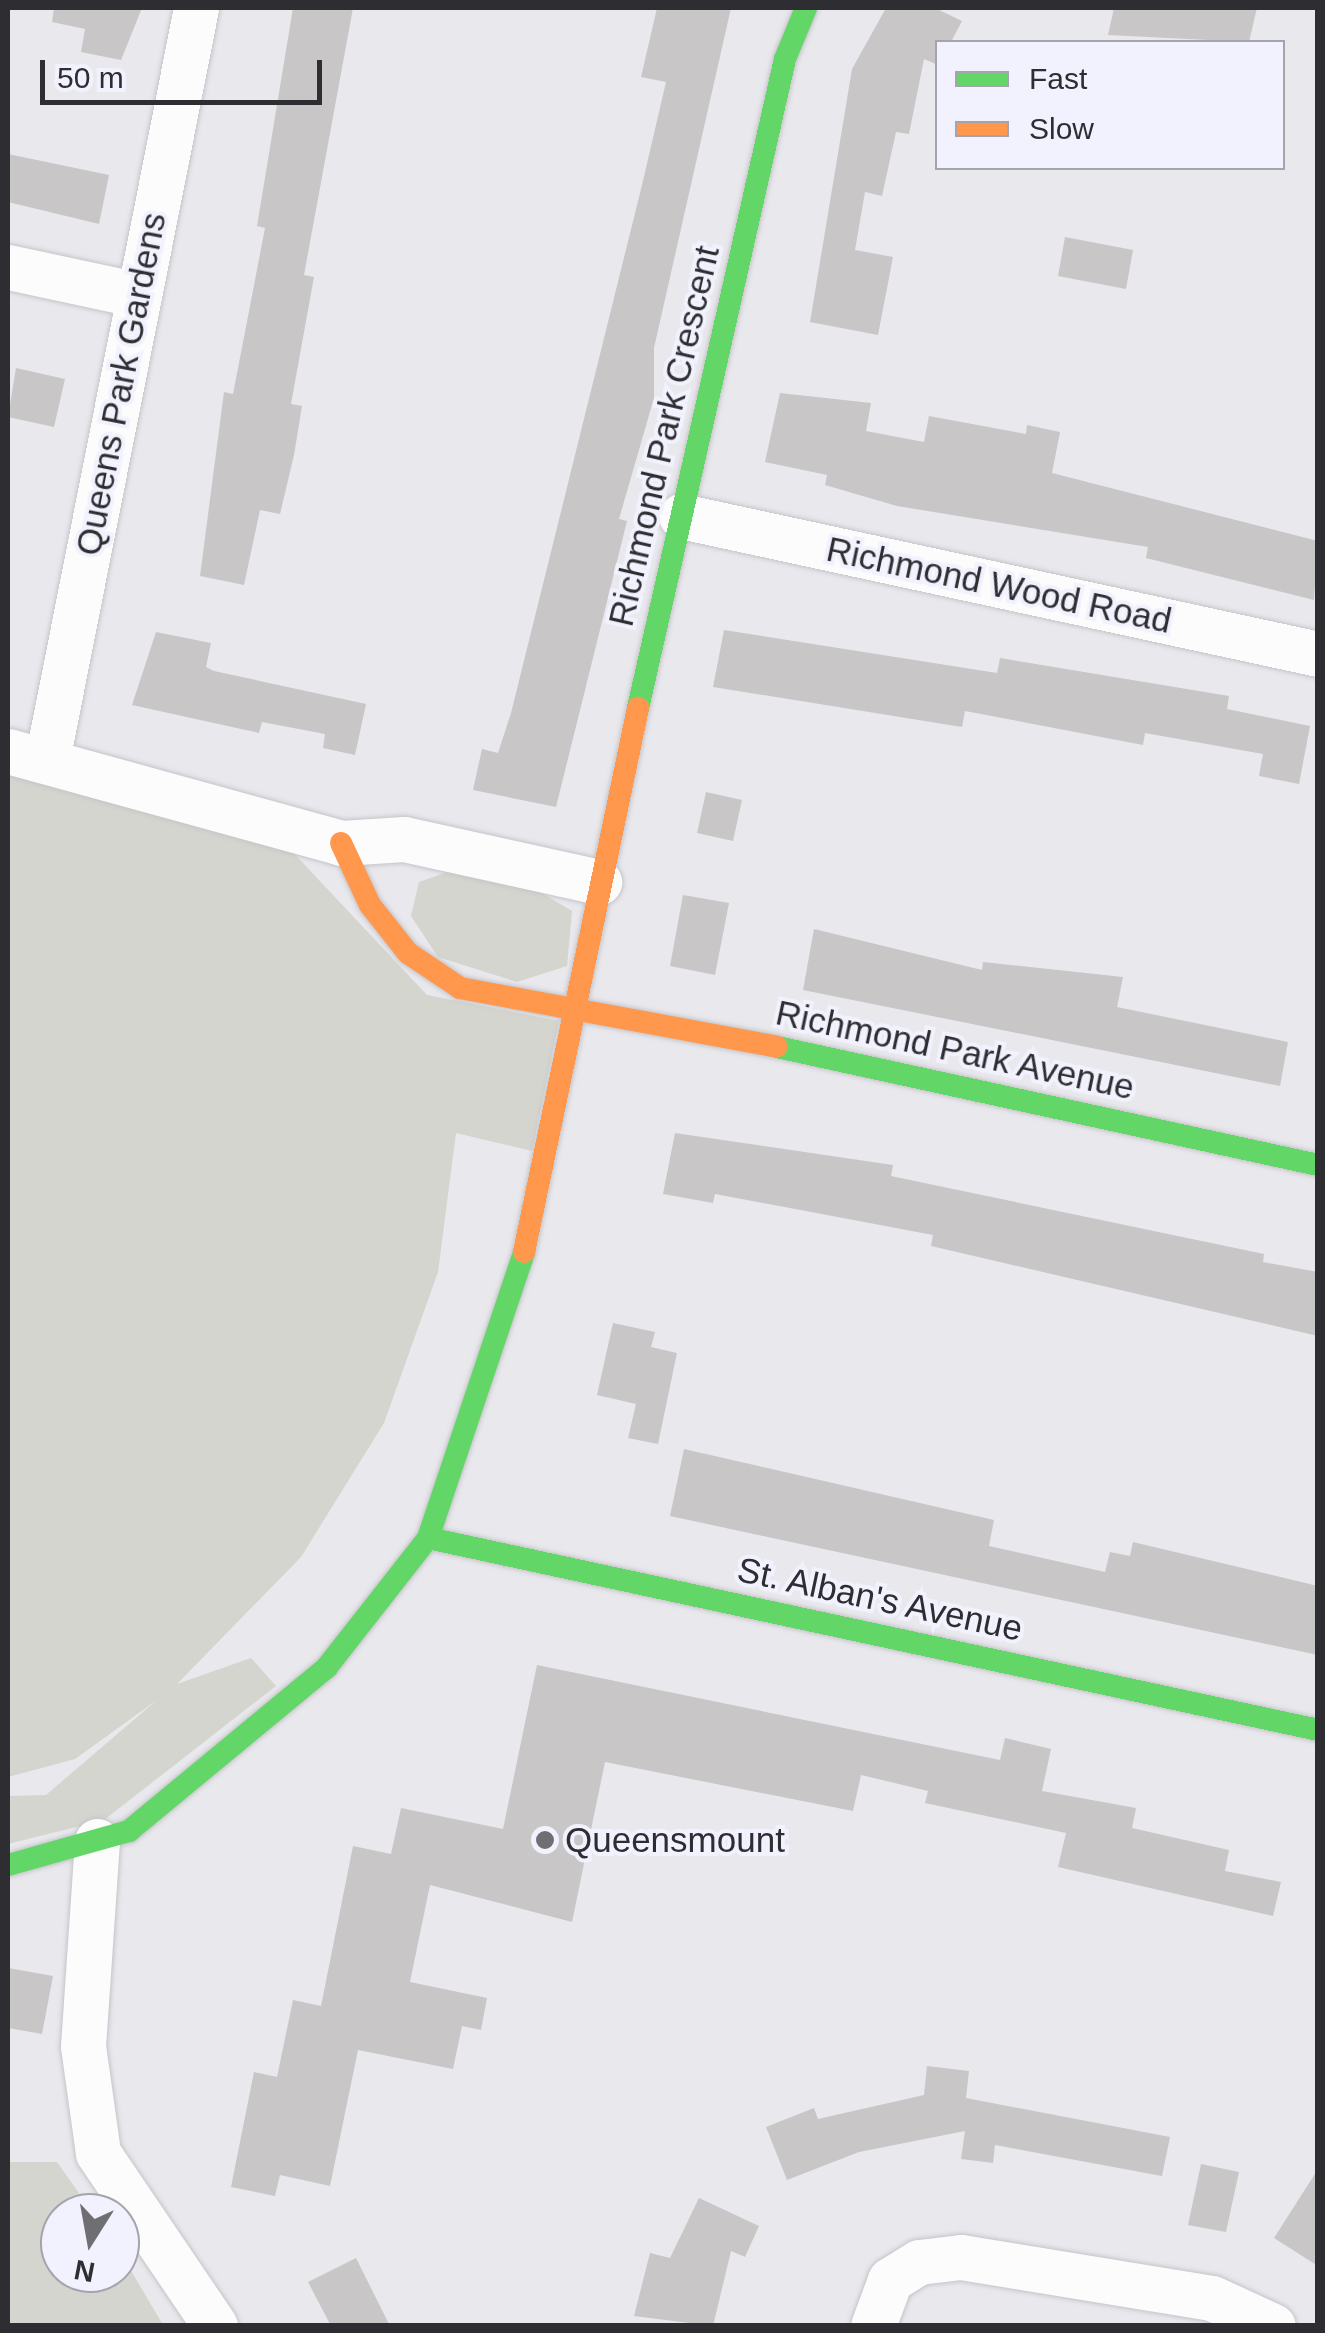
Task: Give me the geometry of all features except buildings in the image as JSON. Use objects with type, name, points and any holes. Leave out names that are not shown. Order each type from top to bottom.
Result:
[{"type":"street","name":"Queens Park Gardens","points":[[27,755],[139,294],[196,8]]},
{"type":"street","name":"Richmond Park Crescent","points":[[8,1865],[129,1831],[327,1667],[428,1538],[532,1229],[598,882],[785,58],[806,8]]},
{"type":"street","points":[[8,266],[139,294]]},
{"type":"street","name":"Richmond Wood Road","points":[[681,516],[1318,654]]},
{"type":"street","points":[[27,755],[342,843],[404,840],[598,882]]},
{"type":"street","name":"Richmond Park Avenue","points":[[342,843],[370,905],[428,972],[535,1008],[577,1003],[1318,1164]]},
{"type":"street","name":"St. Alban's Avenue","points":[[428,1538],[1318,1730]]},
{"type":"street","points":[[97,1841],[83,2046],[98,2153],[215,2326]]},
{"type":"street","points":[[873,2326],[890,2280],[919,2262],[961,2256],[1212,2298],[1273,2326]]},
{"type":"shaded area","points":[[8,757],[270,828],[427,995],[559,1021],[532,1151],[456,1133],[438,1272],[384,1423],[301,1557],[177,1684],[251,1658],[276,1686],[104,1820],[8,1844],[8,1796],[46,1795],[157,1700],[75,1759],[8,1777]]},
{"type":"shaded area","points":[[450,871],[533,888],[572,911],[567,966],[517,982],[438,957],[411,916],[419,882]]},
{"type":"shaded area","points":[[8,2162],[57,2162],[79,2193],[40,2193],[40,2293],[140,2293],[140,2286],[163,2325],[8,2325]]},
{"type":"traffic: fast","points":[[638,708],[785,59],[806,8]]},
{"type":"traffic: fast","points":[[777,1047],[1318,1165]]},
{"type":"traffic: fast","points":[[8,1865],[129,1831],[327,1667],[428,1538],[524,1252]]},
{"type":"traffic: fast","points":[[428,1538],[1318,1730]]},
{"type":"traffic: slow","points":[[524,1252],[638,708]]},
{"type":"traffic: slow","points":[[341,843],[370,905],[408,953],[460,988],[777,1047]]},
{"type":"place","name":"Queensmount","points":[[545,1840]]}]
